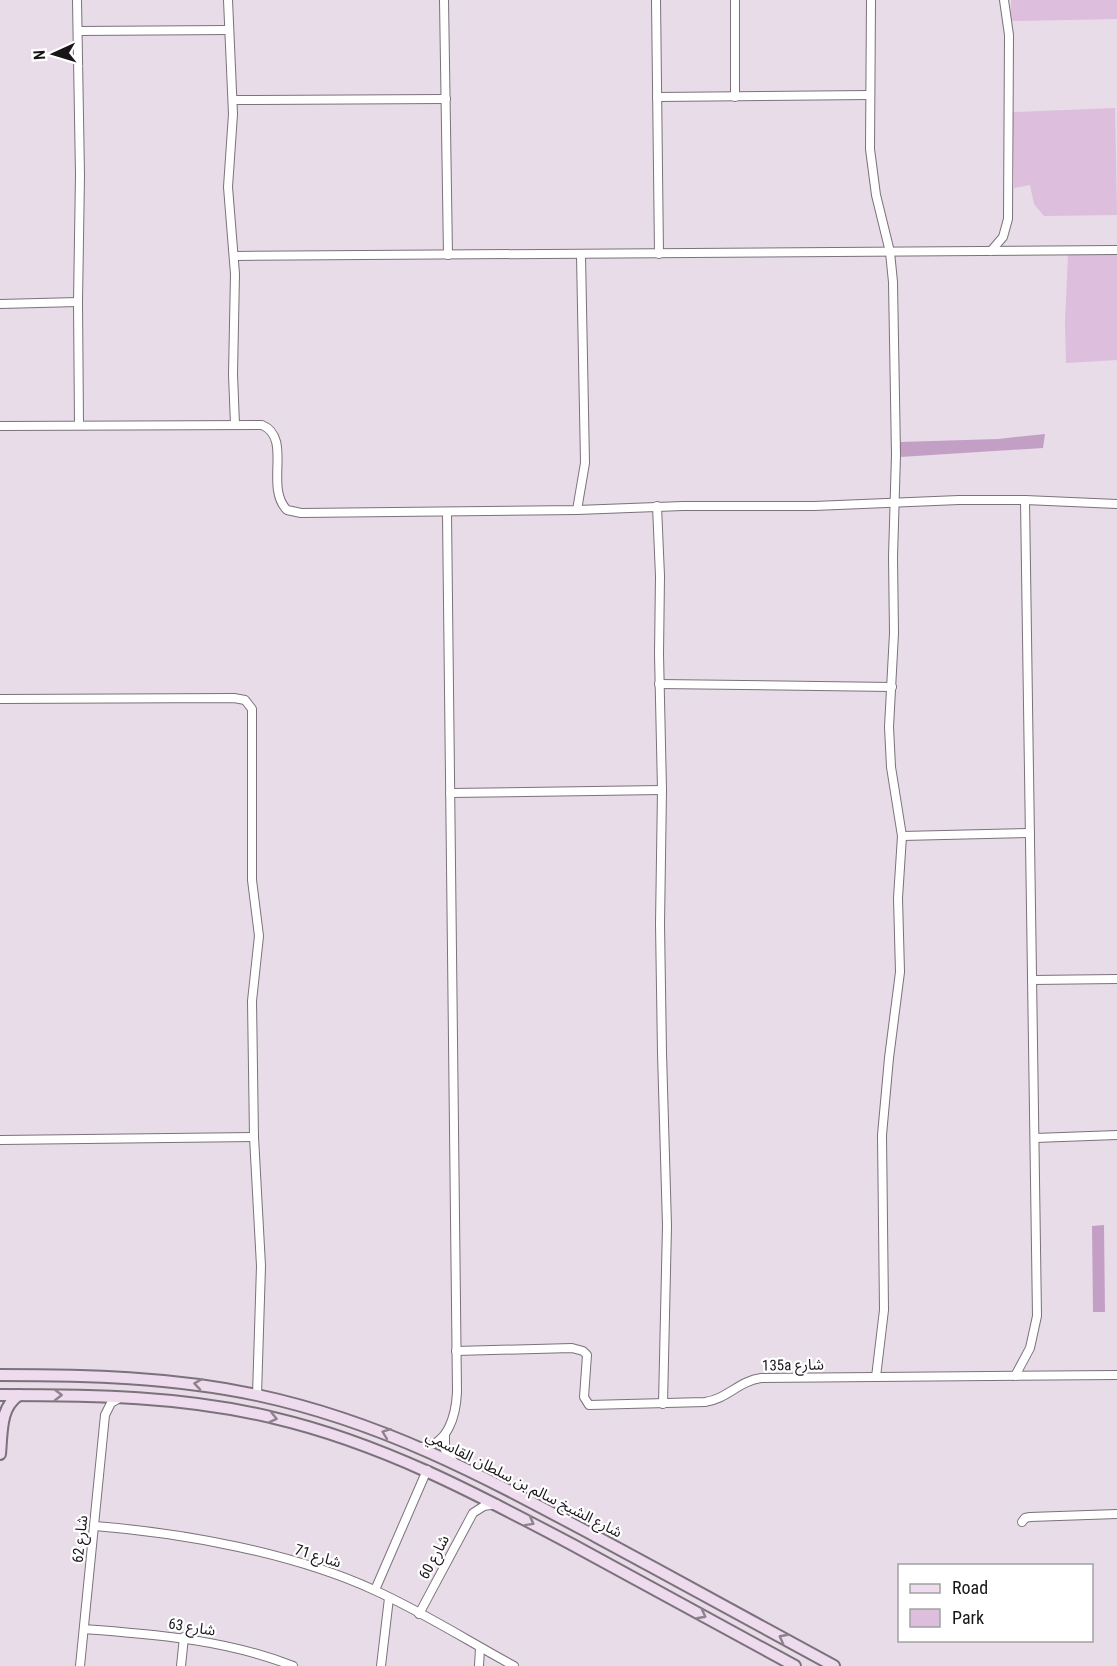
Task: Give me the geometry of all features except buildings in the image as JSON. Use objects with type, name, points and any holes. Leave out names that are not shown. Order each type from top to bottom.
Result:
[{"type":"street","points":[[77,0],[80,176],[79,425]]},
{"type":"street","points":[[228,0],[233,100],[228,187],[234,256],[234,425]]},
{"type":"street","points":[[444,0],[448,255]]},
{"type":"street","points":[[656,0],[659,254]]},
{"type":"street","points":[[735,0],[735,97]]},
{"type":"street","points":[[872,0],[870,149],[873,175],[890,252],[894,319],[895,503],[890,747],[902,836],[898,891],[900,972],[882,1135],[884,1299],[883,1333],[876,1377]]},
{"type":"street","points":[[991,251],[1003,237],[1008,219],[1009,35],[1004,0]]},
{"type":"street","points":[[78,31],[229,30]]},
{"type":"street","points":[[657,97],[870,95]]},
{"type":"street","points":[[233,100],[446,99]]},
{"type":"street","points":[[234,256],[1117,250]]},
{"type":"street","points":[[577,510],[585,463],[581,255]]},
{"type":"street","points":[[0,304],[78,302]]},
{"type":"street","points":[[0,426],[262,426],[273,432],[277,444],[278,498],[287,510],[301,513],[447,513],[657,506],[814,506],[959,500],[1117,504]]},
{"type":"street","points":[[1015,1376],[1030,1348],[1037,1317],[1025,500]]},
{"type":"street","points":[[657,506],[662,790],[660,924],[667,1226],[663,1404]]},
{"type":"street","points":[[447,513],[456,1406],[444,1436],[445,1450],[453,1461]]},
{"type":"street","points":[[659,684],[892,687]]},
{"type":"street","points":[[0,699],[240,698],[249,704],[252,714],[252,880],[259,936],[252,1001],[254,1137],[261,1266],[257,1395]]},
{"type":"street","points":[[450,793],[662,790]]},
{"type":"street","points":[[902,836],[1030,833]]},
{"type":"street","points":[[1032,980],[1117,979]]},
{"type":"street","points":[[1035,1138],[1117,1136]]},
{"type":"street","points":[[0,1140],[254,1137]]},
{"type":"street","name":"135a شارع","points":[[456,1351],[572,1348],[583,1351],[587,1355],[584,1397],[589,1405],[714,1401],[750,1380],[1117,1375]]},
{"type":"street","name":"شارع الشيخ سالم بن سلطان القاسمي","points":[[0,1375],[109,1376],[183,1382],[257,1395],[335,1415],[453,1461],[834,1666]]},
{"type":"street","name":"شارع الشيخ سالم بن سلطان القاسمي","points":[[0,1395],[123,1396],[199,1403],[275,1418],[349,1439],[468,1489],[795,1666]]},
{"type":"street","points":[[1,1448],[5,1412],[13,1399],[19,1395]]},
{"type":"street","points":[[87,1395],[99,1402],[105,1414]]},
{"type":"street","points":[[105,1414],[111,1403],[123,1396]]},
{"type":"street","name":"شارع 62","points":[[80,1666],[105,1414]]},
{"type":"street","points":[[0,1426],[1,1448]]},
{"type":"street","points":[[421,1447],[434,1445],[444,1436]]},
{"type":"street","points":[[375,1590],[427,1470]]},
{"type":"street","points":[[468,1489],[473,1501],[473,1513]]},
{"type":"street","points":[[473,1513],[484,1506],[497,1504]]},
{"type":"street","name":"شارع 60","points":[[419,1614],[473,1513]]},
{"type":"street","points":[[1022,1522],[1030,1517],[1117,1514]]},
{"type":"street","name":"شارع 71","points":[[95,1526],[129,1528],[227,1545],[306,1566],[375,1590],[514,1666]]},
{"type":"street","points":[[643,1584],[645,1578],[650,1575],[682,1583]]},
{"type":"street","points":[[381,1666],[389,1598]]},
{"type":"street","name":"شارع 63","points":[[84,1629],[184,1637],[234,1647],[293,1666]]},
{"type":"street","points":[[181,1666],[184,1637]]},
{"type":"street","points":[[479,1666],[480,1648]]},
{"type":"green space","points":[[1011,0],[1117,0],[1117,19],[1011,21]]},
{"type":"green space","points":[[1115,108],[1117,215],[1044,216],[1034,204],[1030,185],[1014,188],[1013,112]]},
{"type":"green space","points":[[1068,255],[1117,255],[1117,360],[1066,363]]},
{"type":"shaded area","points":[[1045,434],[1043,448],[900,457],[900,442],[998,439]]},
{"type":"shaded area","points":[[1104,1225],[1105,1312],[1093,1312],[1092,1226]]}]
